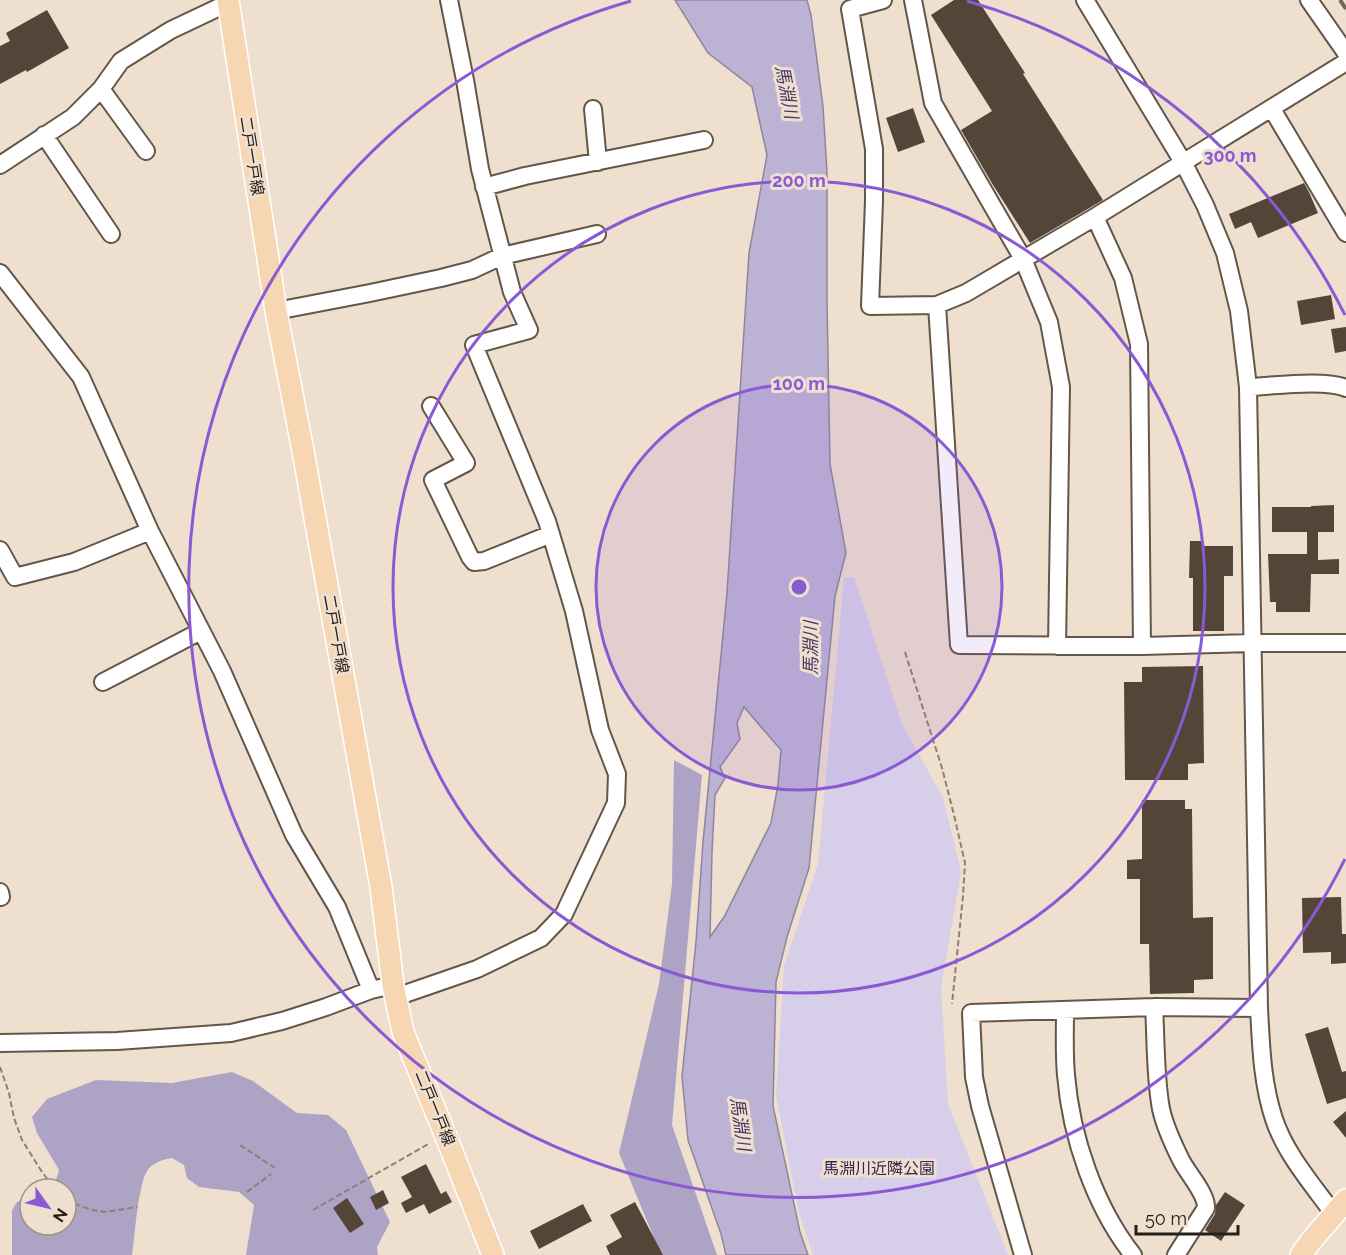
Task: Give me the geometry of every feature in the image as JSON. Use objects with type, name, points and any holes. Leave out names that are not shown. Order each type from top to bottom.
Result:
[{"type":"main road","name":"二戸一戸線","points":[[228,2],[276,311],[381,886],[394,991],[403,1032],[493,1255]]},
{"type":"main road","points":[[1301,1255],[1340,1206]]},
{"type":"street","points":[[0,1043],[117,1041],[231,1033],[282,1021],[371,990],[394,991],[477,969],[541,938],[564,914],[616,803],[617,774],[600,730],[574,611],[547,520],[474,345],[528,330],[512,292],[484,187],[449,0]]},
{"type":"street","points":[[883,0],[850,9],[874,149],[870,306],[937,305],[966,293],[1095,217],[1346,62]]},
{"type":"street","points":[[913,0],[933,103],[1023,259],[1049,322],[1061,387],[1057,646]]},
{"type":"street","points":[[1085,0],[1183,162],[1205,204],[1225,254],[1239,310],[1248,387],[1258,1008],[1262,1066],[1275,1121],[1287,1147],[1313,1186],[1340,1206]]},
{"type":"street","points":[[1309,0],[1346,53]]},
{"type":"street","points":[[0,165],[73,117],[101,89],[121,61],[171,30],[228,2]]},
{"type":"street","points":[[101,89],[146,151]]},
{"type":"street","points":[[593,109],[598,162]]},
{"type":"street","points":[[1272,109],[1346,233]]},
{"type":"street","points":[[44,135],[111,234]]},
{"type":"street","points":[[484,187],[525,176],[704,140]]},
{"type":"street","points":[[1095,217],[1123,278],[1139,344],[1142,646]]},
{"type":"street","points":[[276,311],[441,278],[472,270],[502,256],[597,234]]},
{"type":"street","points":[[0,273],[81,377],[150,531],[222,671],[294,835],[337,907],[371,990]]},
{"type":"street","points":[[937,305],[959,645],[1142,646],[1346,643]]},
{"type":"street","points":[[1248,387],[1338,384],[1346,388]]},
{"type":"street","points":[[431,406],[466,463],[433,480],[474,562],[484,561],[551,534]]},
{"type":"street","points":[[0,550],[15,577],[74,562],[150,531]]},
{"type":"street","points":[[103,682],[201,631]]},
{"type":"street","points":[[1023,1255],[980,1106],[974,1077],[970,1013],[1154,1007],[1258,1008]]},
{"type":"street","points":[[1154,1007],[1161,1109],[1184,1167],[1206,1201],[1206,1208],[1176,1255]]},
{"type":"street","points":[[1065,1010],[1066,1074],[1071,1117],[1086,1166],[1104,1209],[1133,1255]]},
{"type":"path","points":[[905,652],[942,768],[964,863],[963,896],[952,1004]]},
{"type":"path","points":[[0,1067],[22,1140],[46,1177]]},
{"type":"path","points":[[313,1210],[445,1134]]},
{"type":"path","points":[[240,1145],[275,1168]]},
{"type":"path","points":[[247,1192],[271,1174]]},
{"type":"path","points":[[78,1205],[105,1212],[137,1207]]},
{"type":"green space","name":"馬淵川近隣公園","points":[[854,577],[902,724],[943,798],[961,872],[941,988],[948,1104],[1008,1255],[813,1255],[799,1213],[776,1095],[784,966],[818,864],[844,578]]},
{"type":"shaded area","points":[[674,760],[702,775],[672,1125],[717,1255],[661,1255],[619,1153],[659,984],[672,884]]},
{"type":"shaded area","points":[[232,1072],[253,1081],[297,1113],[328,1115],[346,1130],[390,1222],[377,1247],[378,1255],[246,1255],[254,1205],[239,1192],[199,1187],[187,1178],[184,1165],[172,1158],[155,1164],[146,1173],[140,1194],[132,1255],[12,1255],[12,1211],[18,1202],[18,1237],[78,1237],[78,1177],[57,1177],[59,1170],[37,1133],[32,1117],[47,1099],[96,1080],[172,1083]]},
{"type":"water","name":"馬淵川","points":[[675,0],[807,0],[823,106],[827,172],[830,464],[846,553],[835,596],[809,868],[787,937],[776,982],[773,1106],[800,1232],[808,1255],[726,1255],[721,1234],[688,1140],[682,1076],[727,593],[749,253],[767,155],[752,87],[708,53]],"holes":[[[744,707],[781,750],[771,823],[724,917],[710,937],[715,795],[725,778],[720,767],[740,739],[737,723]]]},
{"type":"building","points":[[954,0],[978,0],[1103,200],[1030,243],[961,130],[992,111],[931,15]]},
{"type":"building","points":[[47,10],[69,48],[27,72],[26,70],[0,84],[0,46],[10,41],[6,33]]},
{"type":"building","points":[[913,108],[925,142],[898,152],[886,118]]},
{"type":"building","points":[[1304,183],[1318,213],[1258,238],[1251,222],[1235,229],[1229,214]]},
{"type":"building","points":[[1331,295],[1335,319],[1301,325],[1297,301]]},
{"type":"building","points":[[1346,327],[1346,351],[1335,353],[1331,329]]},
{"type":"building","points":[[1334,505],[1334,532],[1318,532],[1318,560],[1339,559],[1339,574],[1311,574],[1310,612],[1276,612],[1276,602],[1270,602],[1268,554],[1307,554],[1307,532],[1272,532],[1272,507]]},
{"type":"building","points":[[1190,541],[1203,541],[1203,546],[1233,546],[1233,576],[1224,576],[1224,631],[1193,631],[1193,578],[1189,578]]},
{"type":"building","points":[[1203,666],[1204,763],[1188,764],[1188,780],[1125,780],[1124,682],[1142,682],[1142,667]]},
{"type":"building","points":[[1142,800],[1185,800],[1185,809],[1192,809],[1193,918],[1213,917],[1213,979],[1194,980],[1194,993],[1150,994],[1149,944],[1140,944],[1140,879],[1127,879],[1127,860],[1142,859]]},
{"type":"building","points":[[1341,897],[1342,934],[1346,934],[1346,963],[1331,964],[1331,952],[1303,953],[1302,898]]},
{"type":"building","points":[[1328,1027],[1342,1072],[1346,1071],[1346,1098],[1327,1104],[1305,1034]]},
{"type":"building","points":[[1346,1111],[1346,1138],[1333,1122]]},
{"type":"building","points":[[426,1164],[441,1194],[446,1191],[452,1202],[429,1214],[424,1204],[406,1213],[401,1203],[412,1197],[401,1177]]},
{"type":"building","points":[[383,1190],[389,1203],[376,1210],[370,1197]]},
{"type":"building","points":[[1225,1192],[1245,1205],[1221,1241],[1205,1230],[1215,1214],[1216,1205]]},
{"type":"building","points":[[347,1198],[364,1224],[350,1233],[333,1208]]},
{"type":"building","points":[[635,1202],[663,1255],[610,1255],[606,1246],[622,1237],[610,1215]]},
{"type":"building","points":[[583,1204],[592,1221],[539,1249],[530,1231]]},
{"type":"railway","points":[[1340,0],[1346,9]]}]
